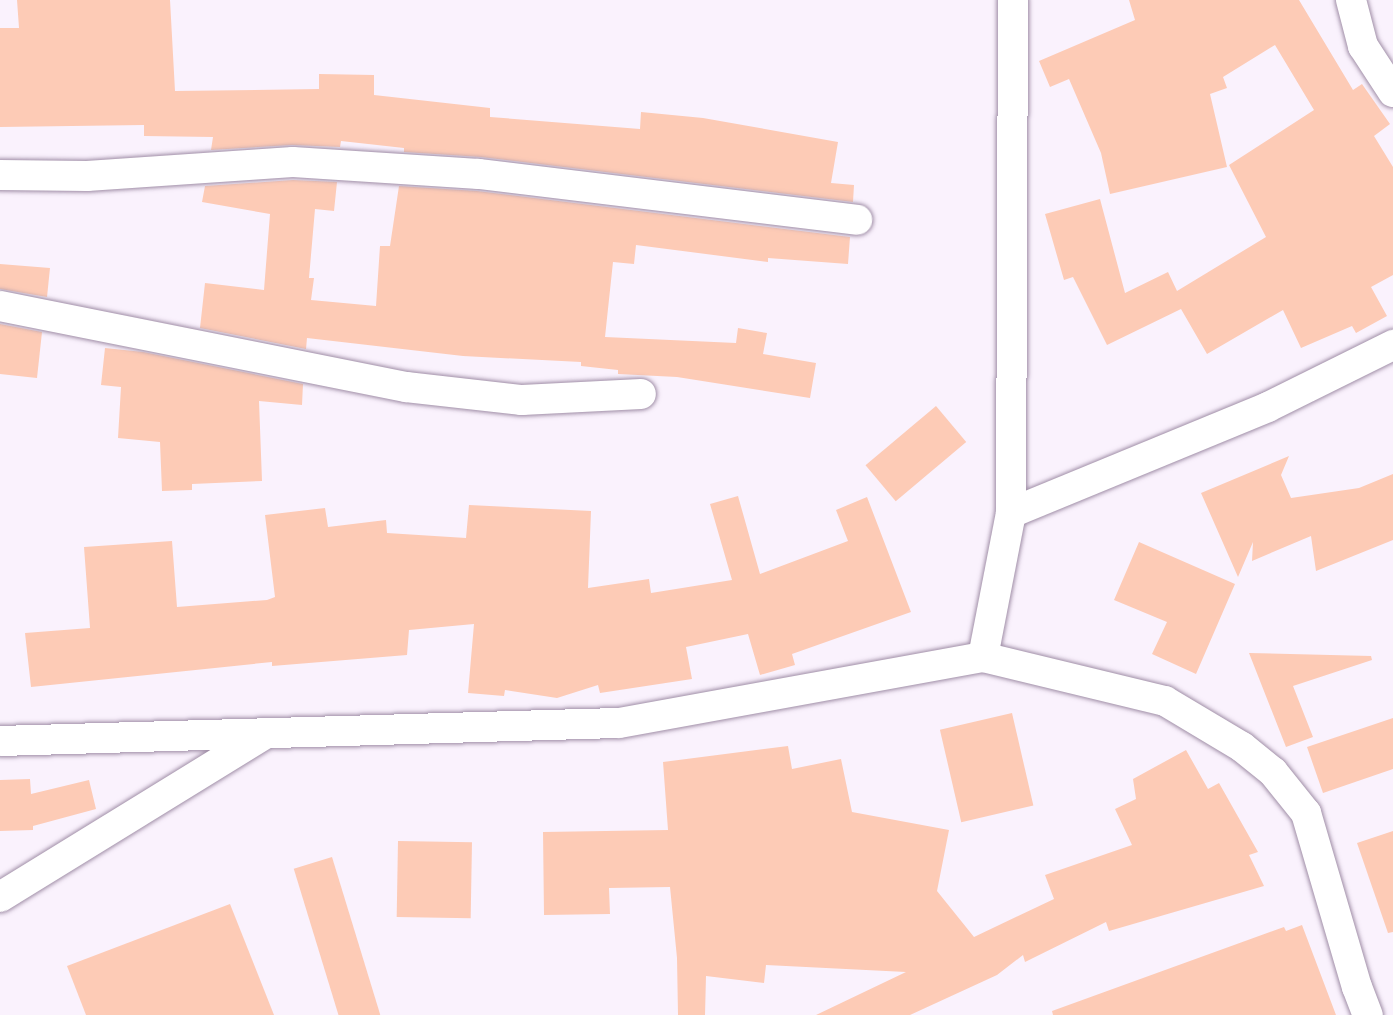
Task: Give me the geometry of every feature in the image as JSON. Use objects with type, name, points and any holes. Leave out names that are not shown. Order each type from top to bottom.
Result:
[{"type":"street","points":[[983,657],[1012,513],[1013,0]]},
{"type":"street","points":[[1351,0],[1363,46],[1393,92]]},
{"type":"street","points":[[0,175],[100,176],[293,162],[479,174],[857,220]]},
{"type":"street","points":[[0,306],[406,387],[522,400],[641,394]]},
{"type":"street","points":[[1012,513],[1268,407],[1393,345]]},
{"type":"street","points":[[0,741],[619,723],[983,657],[1165,701],[1242,747],[1273,772],[1306,813],[1357,987],[1368,1015]]},
{"type":"street","points":[[0,897],[263,735]]},
{"type":"building","points":[[17,0],[170,0],[175,91],[319,89],[319,74],[374,75],[374,95],[490,108],[490,117],[640,129],[641,112],[703,118],[838,142],[831,183],[854,185],[853,202],[481,157],[404,152],[404,148],[341,141],[340,147],[292,145],[211,150],[213,137],[144,136],[144,125],[0,127],[0,28],[19,28]]},
{"type":"building","points":[[1129,0],[1299,0],[1353,90],[1362,84],[1390,124],[1374,136],[1393,167],[1393,275],[1371,287],[1387,316],[1356,333],[1352,326],[1301,348],[1283,310],[1207,354],[1181,309],[1107,345],[1073,277],[1064,280],[1045,214],[1100,199],[1125,293],[1168,272],[1177,291],[1266,237],[1229,165],[1314,110],[1275,45],[1223,77],[1227,88],[1210,94],[1227,167],[1110,194],[1101,153],[1069,79],[1050,87],[1039,61],[1135,20]]},
{"type":"building","points":[[293,180],[337,182],[334,211],[315,209],[309,278],[314,278],[311,300],[376,306],[380,246],[390,246],[399,186],[477,191],[850,237],[848,264],[768,258],[768,262],[636,245],[634,264],[613,262],[605,337],[736,343],[738,328],[767,333],[763,354],[816,363],[810,398],[677,377],[618,374],[618,370],[581,366],[581,362],[463,356],[307,338],[306,349],[200,328],[205,283],[264,290],[270,214],[202,202],[205,186]]},
{"type":"building","points":[[0,264],[50,268],[47,297],[0,289]]},
{"type":"building","points":[[0,324],[42,332],[37,378],[0,374]]},
{"type":"building","points":[[105,348],[143,352],[303,384],[302,405],[259,401],[262,481],[192,484],[192,490],[162,491],[160,442],[118,438],[121,387],[101,385]]},
{"type":"building","points":[[936,406],[966,442],[896,501],[866,465]]},
{"type":"building","points":[[1289,456],[1281,475],[1291,498],[1359,488],[1393,474],[1393,540],[1316,571],[1311,536],[1252,561],[1253,542],[1238,577],[1201,493]]},
{"type":"building","points":[[738,496],[760,574],[848,541],[836,510],[867,497],[911,612],[792,654],[795,665],[760,675],[748,634],[686,647],[692,679],[600,693],[598,685],[557,698],[505,690],[504,696],[468,693],[474,624],[409,630],[407,655],[272,666],[272,662],[31,687],[25,633],[90,628],[84,547],[172,541],[177,607],[267,600],[275,597],[265,515],[325,508],[328,527],[386,520],[387,533],[466,538],[469,505],[591,511],[588,588],[649,579],[651,593],[732,580],[710,504]]},
{"type":"building","points":[[1139,542],[1235,584],[1196,674],[1152,654],[1167,622],[1114,600]]},
{"type":"building","points":[[1249,653],[1371,656],[1372,660],[1293,686],[1313,737],[1286,747]]},
{"type":"building","points":[[1012,713],[1033,806],[961,822],[940,730]]},
{"type":"building","points":[[1393,718],[1393,769],[1323,793],[1307,747]]},
{"type":"building","points":[[788,746],[792,769],[841,759],[852,812],[949,830],[937,891],[974,937],[1054,899],[1045,875],[1132,845],[1115,809],[1136,799],[1133,779],[1186,750],[1208,789],[1219,783],[1258,852],[1249,855],[1264,886],[1109,931],[1106,922],[1025,962],[1023,955],[997,975],[910,1015],[816,1015],[906,972],[766,965],[764,983],[706,976],[705,1015],[678,1015],[677,958],[670,887],[609,888],[610,914],[544,915],[543,832],[668,830],[663,762]]},
{"type":"building","points":[[30,779],[31,794],[89,780],[96,809],[33,826],[33,830],[0,831],[0,780]]},
{"type":"building","points":[[1393,831],[1393,932],[1388,933],[1357,843]]},
{"type":"building","points":[[398,841],[472,842],[471,918],[397,917]]},
{"type":"building","points":[[332,857],[380,1015],[338,1015],[294,869]]},
{"type":"building","points":[[230,904],[274,1015],[86,1015],[67,966]]},
{"type":"building","points":[[1302,925],[1336,1015],[1053,1015],[1052,1011],[1284,927],[1286,931]]}]
